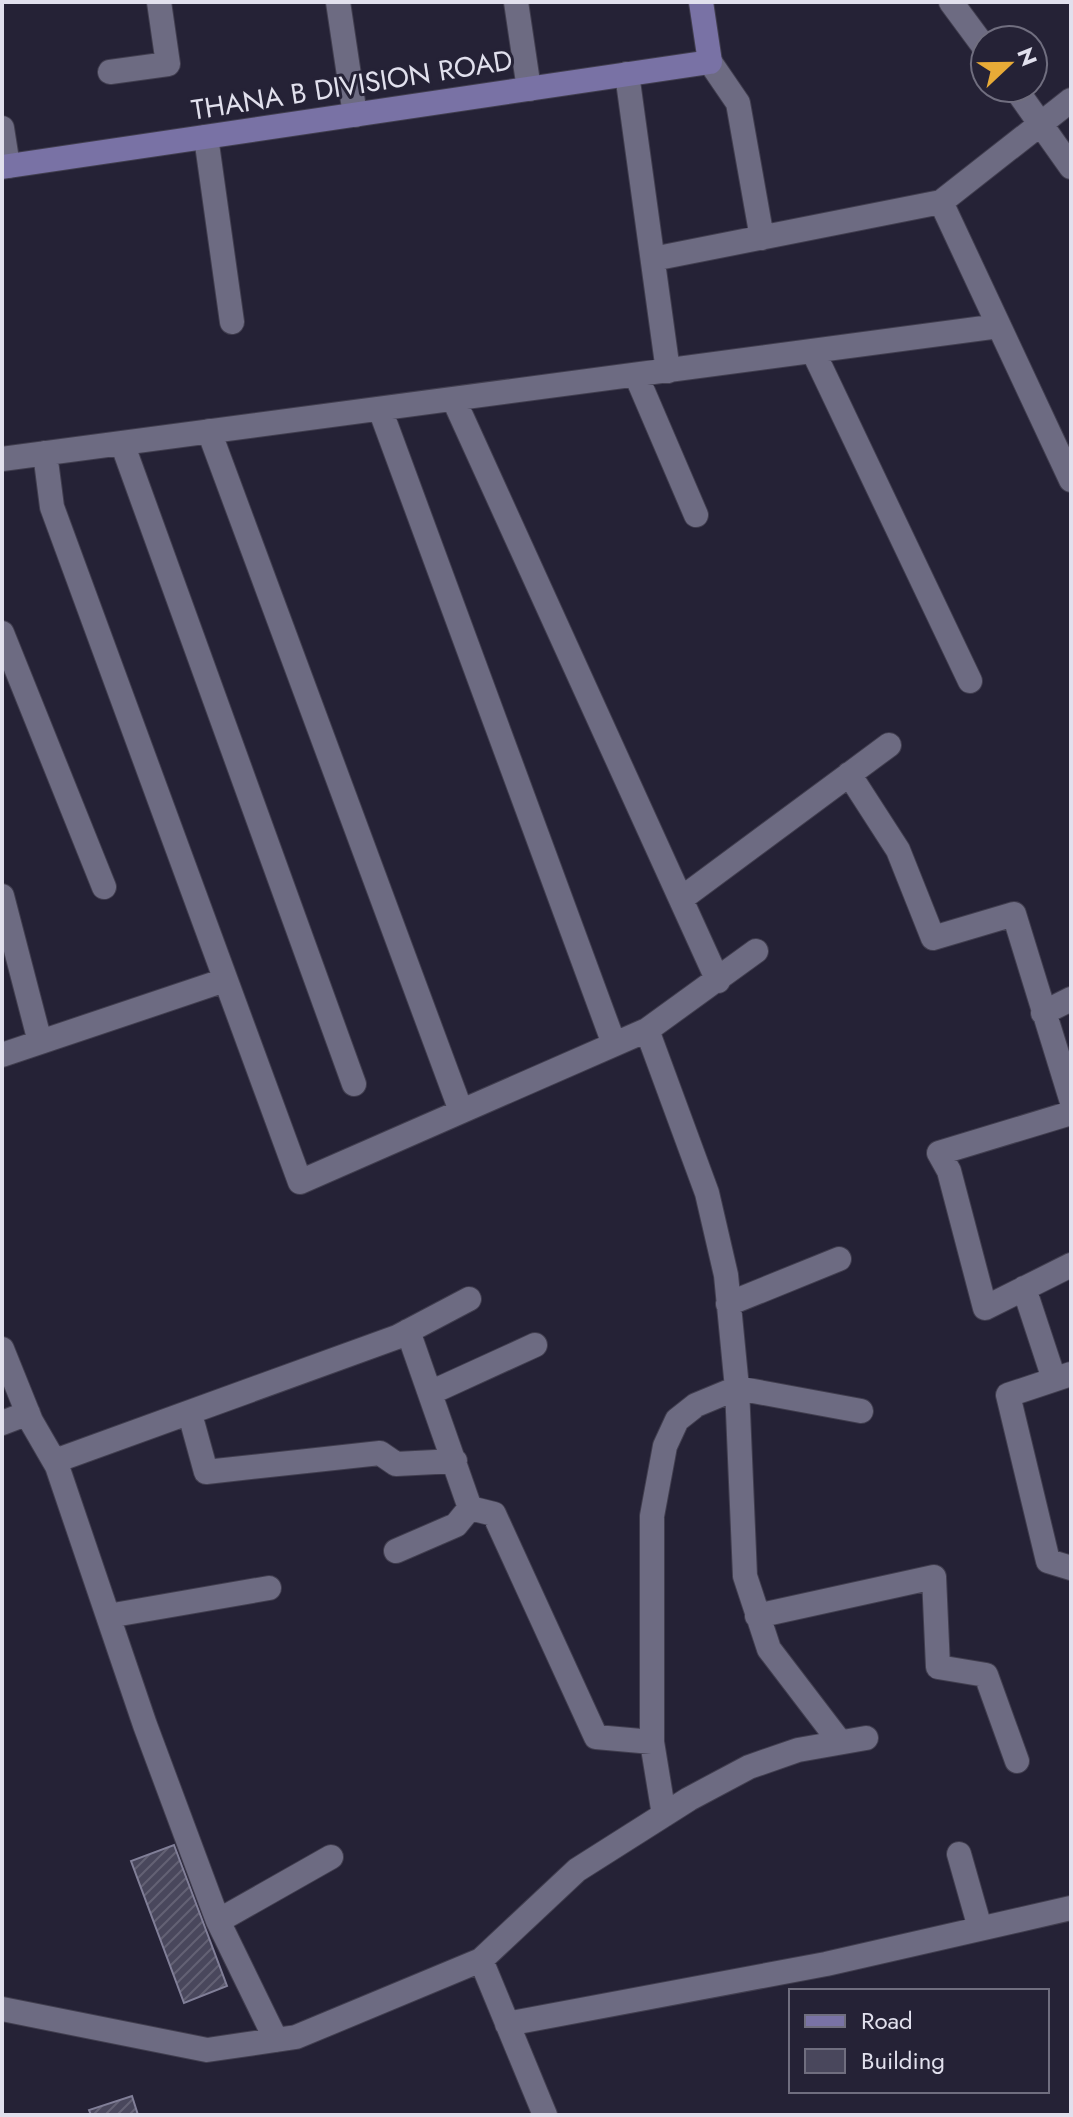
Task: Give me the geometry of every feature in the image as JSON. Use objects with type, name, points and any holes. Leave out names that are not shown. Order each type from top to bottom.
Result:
[{"type":"street","points":[[110,72],[168,64],[159,2]]},
{"type":"street","points":[[338,2],[355,115]]},
{"type":"street","points":[[516,2],[529,89]]},
{"type":"street","points":[[701,2],[710,62],[738,103],[762,238]]},
{"type":"street","points":[[951,2],[969,26]]},
{"type":"street","name":"THANA B DIVISION ROAD","points":[[5,167],[710,62]]},
{"type":"street","points":[[627,74],[668,371]]},
{"type":"street","points":[[653,259],[941,202],[1071,100]]},
{"type":"street","points":[[1027,104],[1071,167]]},
{"type":"street","points":[[2,128],[5,167]]},
{"type":"street","points":[[206,137],[232,322]]},
{"type":"street","points":[[941,202],[1071,480]]},
{"type":"street","points":[[2,459],[999,326]]},
{"type":"street","points":[[813,351],[970,681]]},
{"type":"street","points":[[636,375],[696,515]]},
{"type":"street","points":[[454,400],[718,981]]},
{"type":"street","points":[[380,409],[614,1044]]},
{"type":"street","points":[[209,431],[461,1111]]},
{"type":"street","points":[[122,443],[354,1084]]},
{"type":"street","points":[[45,453],[52,507],[300,1182],[647,1030],[756,951]]},
{"type":"street","points":[[2,633],[104,887]]},
{"type":"street","points":[[681,899],[889,745]]},
{"type":"street","points":[[849,774],[898,850],[933,938],[1014,914],[1071,1099]]},
{"type":"street","points":[[2,896],[40,1042]]},
{"type":"street","points":[[2,1055],[225,980]]},
{"type":"street","points":[[1043,1013],[1071,999]]},
{"type":"street","points":[[647,1030],[707,1193],[726,1275],[737,1388],[745,1576],[769,1649],[840,1742]]},
{"type":"street","points":[[1071,1113],[939,1153],[949,1171],[985,1308],[1071,1265]]},
{"type":"street","points":[[728,1304],[839,1259]]},
{"type":"street","points":[[1024,1288],[1062,1376],[1008,1395],[1048,1561],[1071,1568]]},
{"type":"street","points":[[55,1461],[190,1414],[408,1331],[469,1299]]},
{"type":"street","points":[[408,1331],[470,1508]]},
{"type":"street","points":[[430,1393],[535,1345]]},
{"type":"street","points":[[2,1349],[28,1413],[55,1461],[218,1921],[276,2040]]},
{"type":"street","points":[[664,1815],[652,1742],[652,1516],[665,1446],[677,1420],[696,1405],[737,1388],[861,1411]]},
{"type":"street","points":[[2,1423],[28,1413]]},
{"type":"street","points":[[190,1414],[206,1472],[380,1453],[396,1464],[455,1461]]},
{"type":"street","points":[[470,1508],[494,1514],[596,1737],[652,1742]]},
{"type":"street","points":[[396,1551],[456,1525],[470,1508]]},
{"type":"street","points":[[757,1616],[934,1577],[938,1667],[986,1675],[1017,1761]]},
{"type":"street","points":[[108,1616],[269,1588]]},
{"type":"street","points":[[2,2009],[207,2050],[296,2037],[481,1960],[577,1870],[664,1815],[749,1767],[798,1750],[866,1738]]},
{"type":"street","points":[[959,1854],[980,1928]]},
{"type":"street","points":[[218,1921],[331,1857]]},
{"type":"street","points":[[507,2024],[826,1964],[1071,1908]]},
{"type":"street","points":[[481,1960],[545,2115]]},
{"type":"building","points":[[174,1845],[227,1986],[184,2003],[131,1861]]},
{"type":"building","points":[[132,2096],[138,2115],[91,2115],[89,2110]]}]
